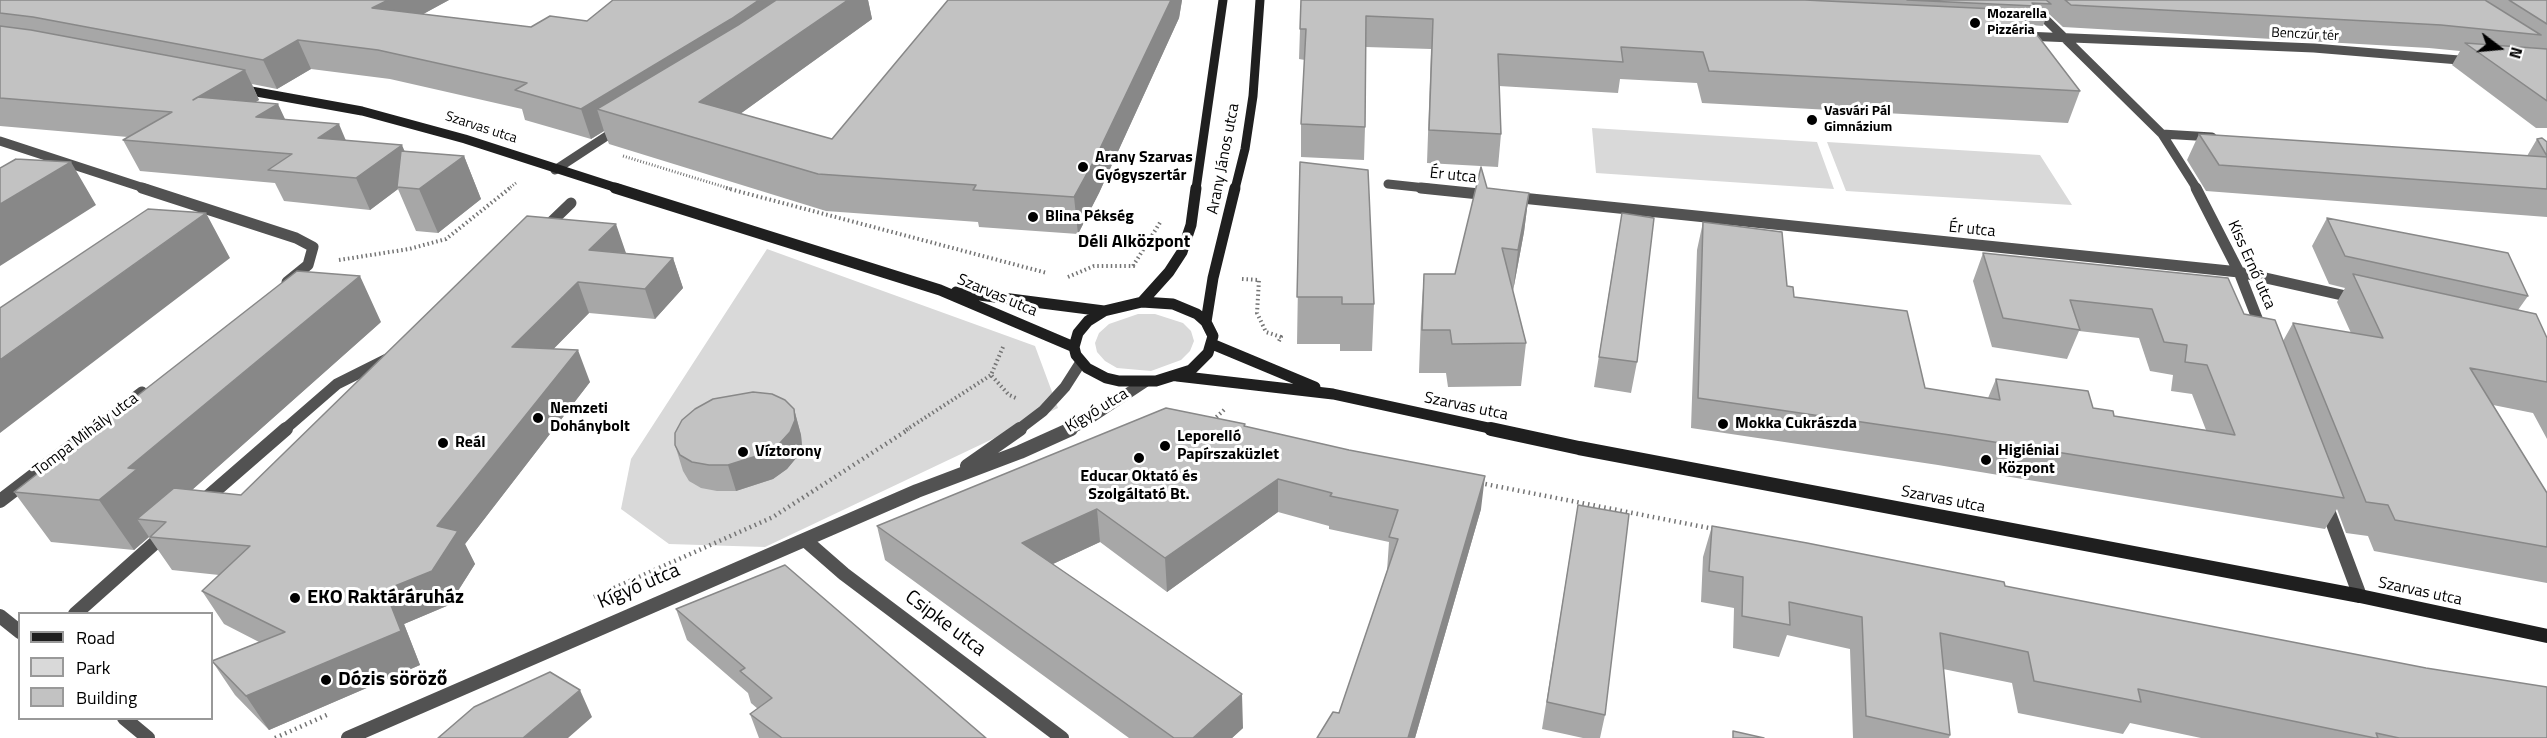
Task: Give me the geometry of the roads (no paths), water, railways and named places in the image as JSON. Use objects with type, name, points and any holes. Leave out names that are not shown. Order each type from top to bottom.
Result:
[{"type":"street","name":"Arany János utca","points":[[1142,302],[1169,272],[1182,252],[1191,225],[1223,0]]},
{"type":"street","name":"Arany János utca","points":[[1206,322],[1213,278],[1245,150],[1253,96],[1260,0]]},
{"type":"street","name":"Kiss Ernő utca","points":[[2026,0],[2162,134],[2204,201],[2239,272],[2264,339]]},
{"type":"street","name":"Benczúr tér","points":[[2014,35],[2314,48],[2479,61]]},
{"type":"street","name":"Szarvas utca","points":[[228,87],[362,111],[465,139],[538,165],[721,219],[940,290],[1074,347]]},
{"type":"street","points":[[555,170],[631,121]]},
{"type":"street","points":[[2162,134],[2227,138]]},
{"type":"street","points":[[0,141],[46,155],[183,205],[296,238],[313,247],[308,265],[276,291]]},
{"type":"street","points":[[28,166],[46,155]]},
{"type":"street","name":"Ér utca","points":[[1389,184],[2239,272],[2364,301]]},
{"type":"street","points":[[537,235],[571,203]]},
{"type":"street","name":"Szarvas utca","points":[[940,290],[1104,311]]},
{"type":"street","points":[[1142,302],[1173,304],[1191,311],[1206,322],[1213,336],[1212,344],[1201,362],[1177,376],[1144,382],[1106,378],[1081,362],[1074,347],[1077,333],[1088,321],[1104,311],[1142,302]]},
{"type":"street","name":"Szarvas utca","points":[[1212,344],[1333,394]]},
{"type":"street","points":[[196,507],[337,384],[399,352]]},
{"type":"street","name":"Kígyó utca","points":[[948,478],[1002,444],[1043,411],[1065,387],[1081,362]]},
{"type":"street","name":"Szarvas utca","points":[[1177,376],[1333,394],[1578,448],[2360,596],[2547,636]]},
{"type":"street","name":"Kígyó utca","points":[[348,738],[948,478],[1020,452],[1083,423],[1144,382]]},
{"type":"street","name":"Tompa Mihály utca","points":[[0,501],[152,384]]},
{"type":"street","points":[[2323,495],[2360,596]]},
{"type":"street","points":[[77,612],[178,522]]},
{"type":"street","name":"Csipke utca","points":[[805,540],[844,574],[1062,738]]},
{"type":"street","points":[[0,616],[18,630]]},
{"type":"street","points":[[126,720],[148,738]]},
{"type":"place","name":"Mozarella Pizzéria","points":[[1975,23]]},
{"type":"place","name":"Vasvári Pál Gimnázium","points":[[1812,120]]},
{"type":"place","name":"Arany Szarvas Gyógyszertár","points":[[1083,167]]},
{"type":"place","name":"Blina Pékség","points":[[1033,217]]},
{"type":"place","name":"Nemzeti Dohánybolt","points":[[538,418]]},
{"type":"place","name":"Mokka Cukrászda","points":[[1723,424]]},
{"type":"place","name":"Reál","points":[[443,443]]},
{"type":"place","name":"Leporelló Papírszaküzlet","points":[[1165,446]]},
{"type":"place","name":"Víztorony","points":[[743,452]]},
{"type":"place","name":"Educar Oktató és Szolgáltató Bt.","points":[[1139,458]]},
{"type":"place","name":"Higiéniai Központ","points":[[1986,460]]},
{"type":"place","name":"EKO Raktáráruház","points":[[295,598]]},
{"type":"place","name":"Dózis söröző","points":[[326,680]]},
{"type":"district","name":"Déli Alközpont","points":[[1134,243]]}]
